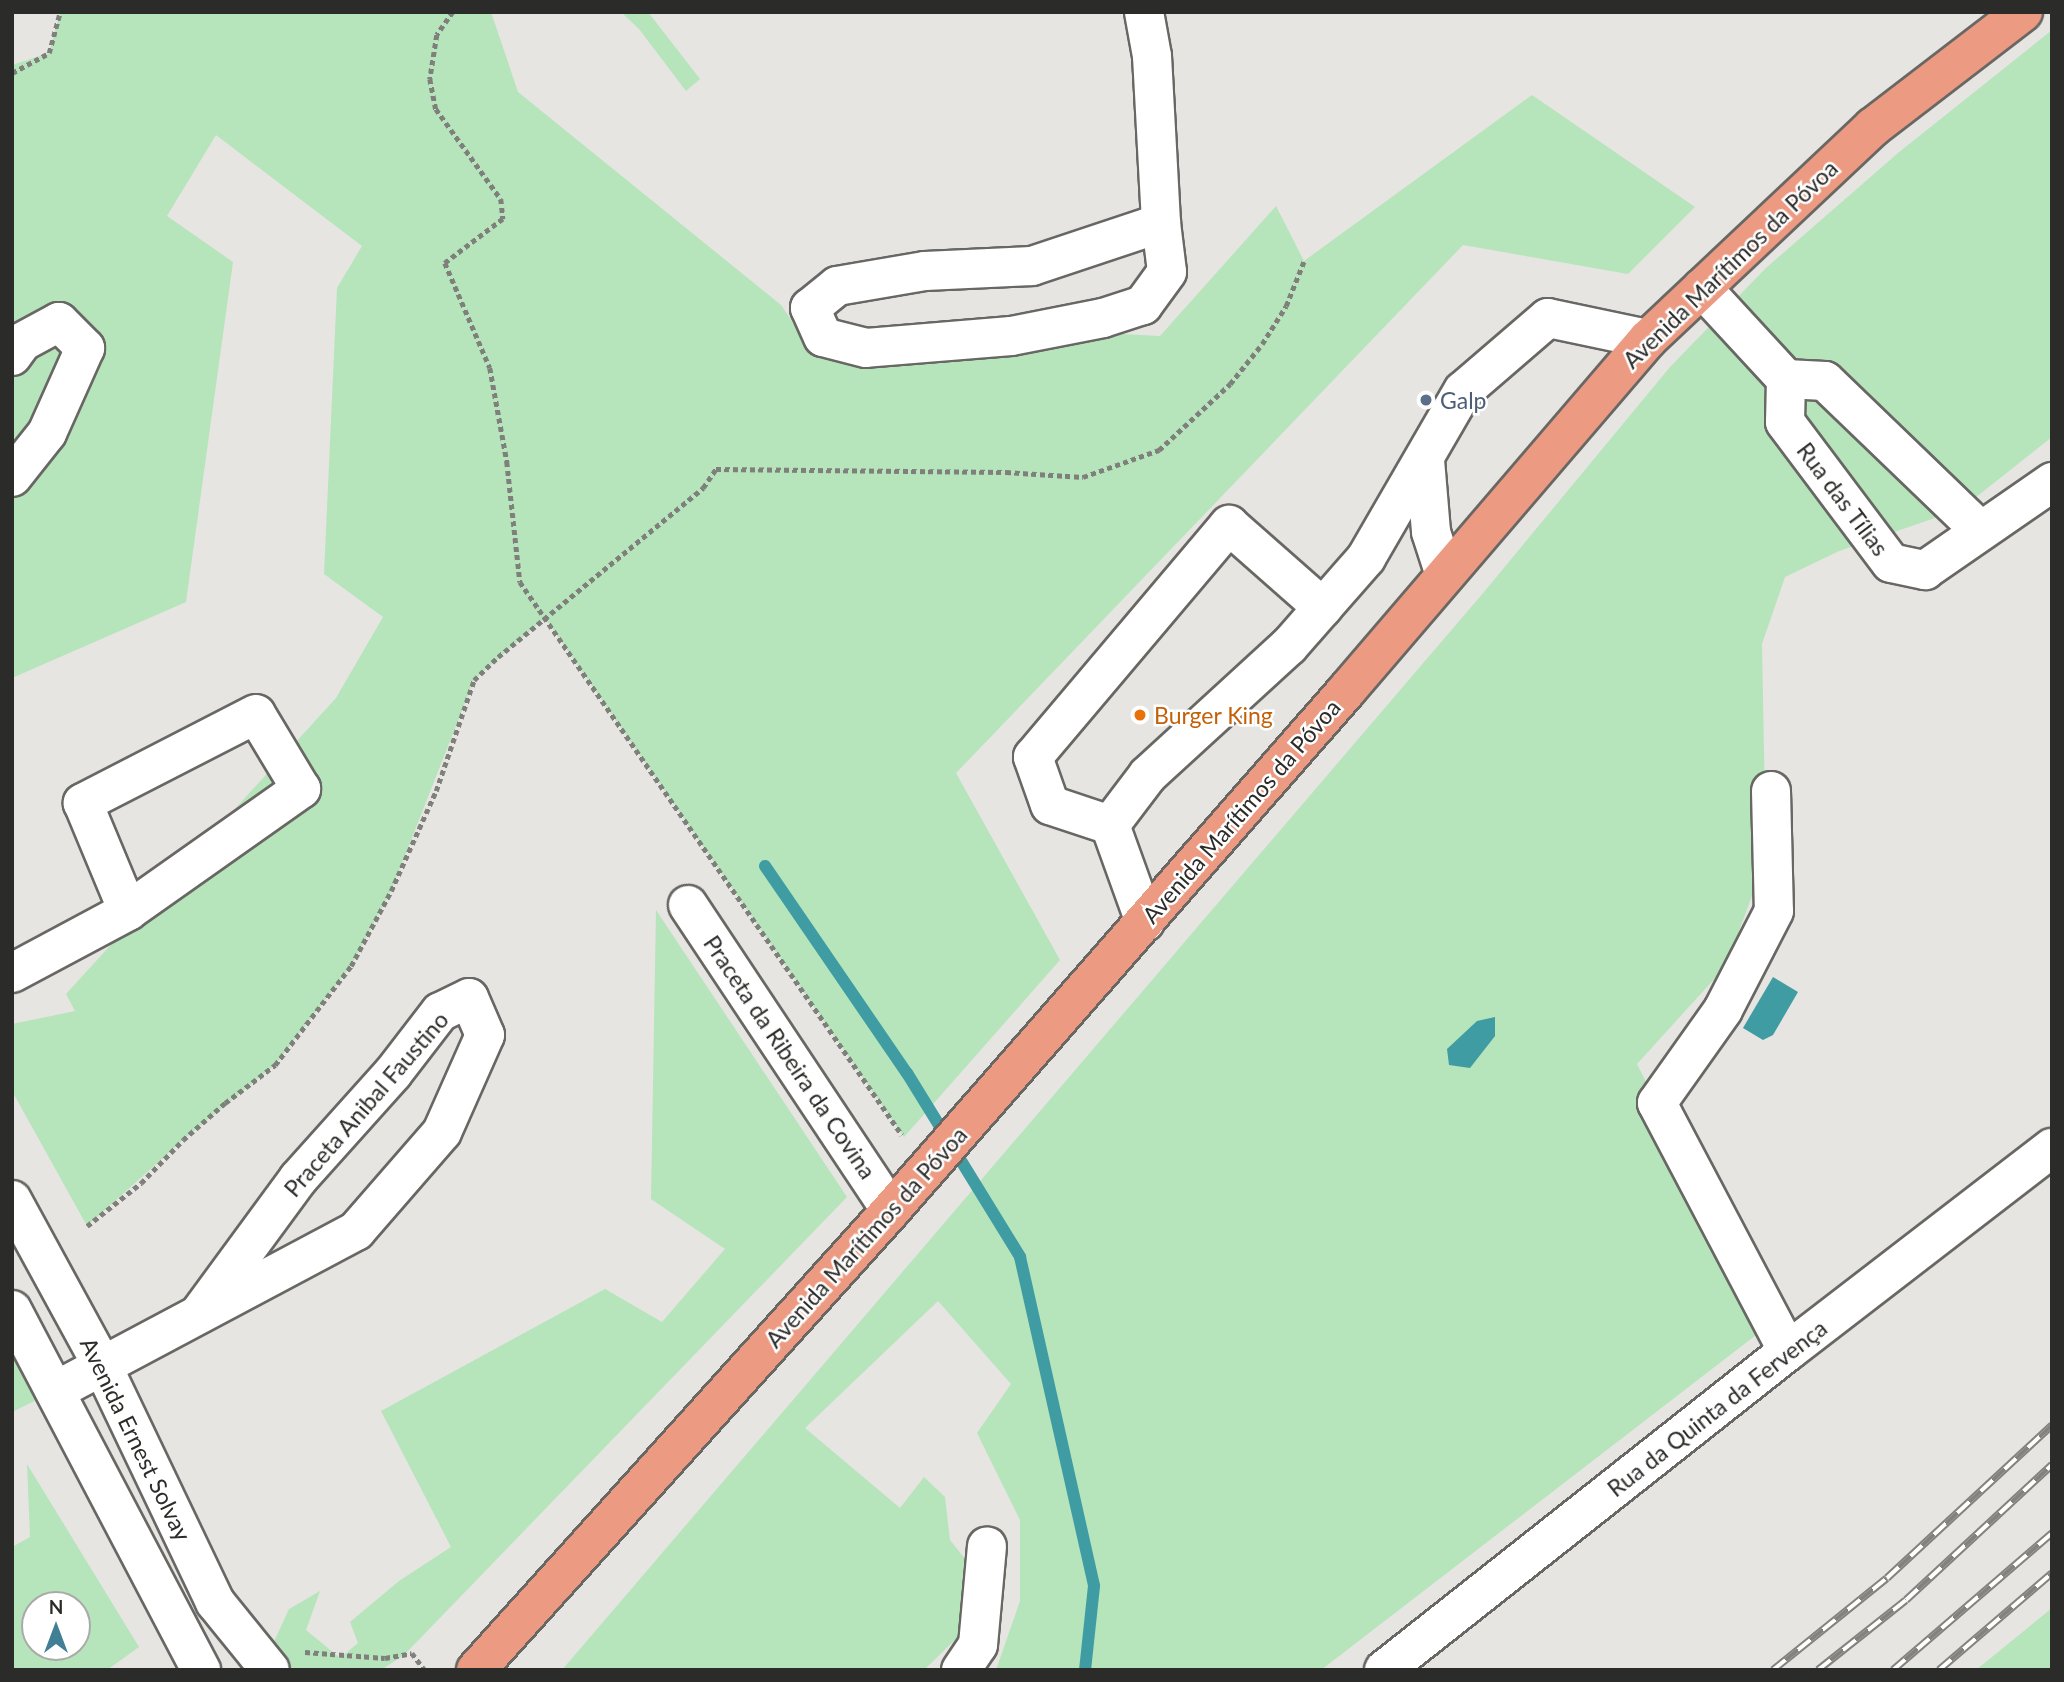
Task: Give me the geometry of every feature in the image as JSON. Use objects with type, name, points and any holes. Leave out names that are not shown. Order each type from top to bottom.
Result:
[{"type":"main road","name":"Avenida Marítimos da Póvoa","points":[[450,1670],[485,1658],[891,1210],[1446,575],[1648,339],[1873,127],[2023,12]]},
{"type":"street","points":[[1144,12],[1152,56],[1161,223],[1167,272],[1143,305],[1103,318],[1011,336],[866,348],[823,337],[810,308],[837,286],[925,271],[1032,266],[1161,223]]},
{"type":"street","points":[[1702,288],[1786,379],[1825,382],[1980,530]]},
{"type":"street","points":[[1110,825],[1148,775],[1289,646],[1366,558],[1425,460],[1462,391],[1548,318],[1648,339]]},
{"type":"street","points":[[12,356],[22,342],[59,322],[85,348],[47,433],[12,477]]},
{"type":"street","name":"Rua das Tílias","points":[[1786,379],[1785,422],[1891,563],[1925,570],[2052,482]]},
{"type":"street","points":[[1425,460],[1431,532],[1446,575]]},
{"type":"street","points":[[1110,825],[1050,805],[1032,757],[1228,525],[1323,608]]},
{"type":"street","points":[[12,974],[128,911],[301,789],[256,714],[83,803],[128,911]]},
{"type":"street","points":[[1770,791],[1774,911],[1723,1010],[1657,1103],[1788,1351]]},
{"type":"street","points":[[1110,825],[1144,922]]},
{"type":"street","name":"Praceta da Ribeira da Covina","points":[[688,905],[891,1210]]},
{"type":"street","name":"Praceta Anibal Faustino","points":[[55,1391],[356,1231],[442,1132],[485,1035],[469,998],[440,1012],[393,1073],[298,1179],[199,1314]]},
{"type":"street","name":"Rua da Quinta da Fervença","points":[[1384,1670],[1788,1351],[2052,1148]]},
{"type":"street","name":"Avenida Ernest Solvay","points":[[12,1199],[102,1365],[215,1602],[269,1669]]},
{"type":"street","name":"Avenida Ernest Solvay","points":[[12,1310],[55,1391],[187,1664]]},
{"type":"street","points":[[961,1670],[978,1645],[987,1546]]},
{"type":"path","points":[[12,73],[49,54],[60,12]]},
{"type":"path","points":[[453,12],[437,34],[430,79],[436,109],[501,199],[503,219],[445,264],[489,368],[507,462],[520,582],[904,1137],[869,1177]]},
{"type":"path","points":[[87,1226],[141,1183],[200,1125],[275,1065],[351,967],[436,791],[474,680],[498,657],[703,488],[716,469],[1006,472],[1083,477],[1159,450],[1230,384],[1262,344],[1286,306],[1304,261]]},
{"type":"path","points":[[269,1669],[293,1654],[313,1650],[385,1658],[412,1653],[425,1670]]},
{"type":"green space","points":[[60,12],[491,12],[518,92],[781,305],[806,342],[1103,333],[1160,336],[1276,206],[1304,261],[1532,95],[1695,207],[1628,274],[1463,245],[956,773],[1060,960],[904,1137],[545,618],[474,680],[391,891],[351,966],[275,1065],[183,1140],[87,1226],[12,1091],[12,1024],[75,1011],[66,994],[336,698],[383,617],[324,574],[337,288],[362,246],[216,135],[167,216],[233,262],[186,602],[12,678],[12,65],[49,53]]},
{"type":"green space","points":[[621,12],[648,12],[700,79],[686,91],[639,29]]},
{"type":"green space","points":[[2052,30],[2052,437],[1961,509],[1839,551],[1785,577],[1762,644],[1766,858],[1726,966],[1637,1064],[1769,1325],[1321,1670],[996,1670],[1020,1601],[1020,1520],[977,1433],[1011,1384],[938,1301],[805,1428],[900,1508],[924,1477],[945,1497],[950,1540],[973,1569],[962,1633],[924,1670],[562,1670],[1484,592],[1670,367],[1766,268],[1898,153]]},
{"type":"green space","points":[[656,910],[847,1197],[404,1655],[381,1670],[289,1670],[272,1646],[289,1609],[320,1591],[306,1630],[340,1658],[358,1643],[350,1622],[399,1581],[451,1547],[381,1411],[605,1289],[662,1322],[725,1249],[651,1199]]},
{"type":"green space","points":[[12,1310],[55,1391],[12,1412]]},
{"type":"green space","points":[[27,1464],[139,1647],[107,1670],[12,1670],[12,1547],[30,1537]]},
{"type":"green space","points":[[2052,1608],[2052,1670],[1976,1670]]},
{"type":"water","points":[[1773,977],[1798,992],[1773,1035],[1763,1040],[1743,1028]]},
{"type":"water","points":[[1495,1017],[1495,1036],[1470,1068],[1449,1065],[1447,1049],[1477,1021]]},
{"type":"waterway","points":[[765,866],[907,1073],[1020,1257],[1094,1586],[1085,1670]]},
{"type":"railway","points":[[1773,1670],[1887,1578],[2052,1425]]},
{"type":"railway","points":[[1818,1670],[1906,1600],[2052,1465]]},
{"type":"railway","points":[[1893,1670],[2052,1533]]},
{"type":"railway","points":[[1939,1670],[2052,1573]]},
{"type":"place","name":"Galp","points":[[1426,400]]},
{"type":"place","name":"Burger King","points":[[1140,715]]}]
